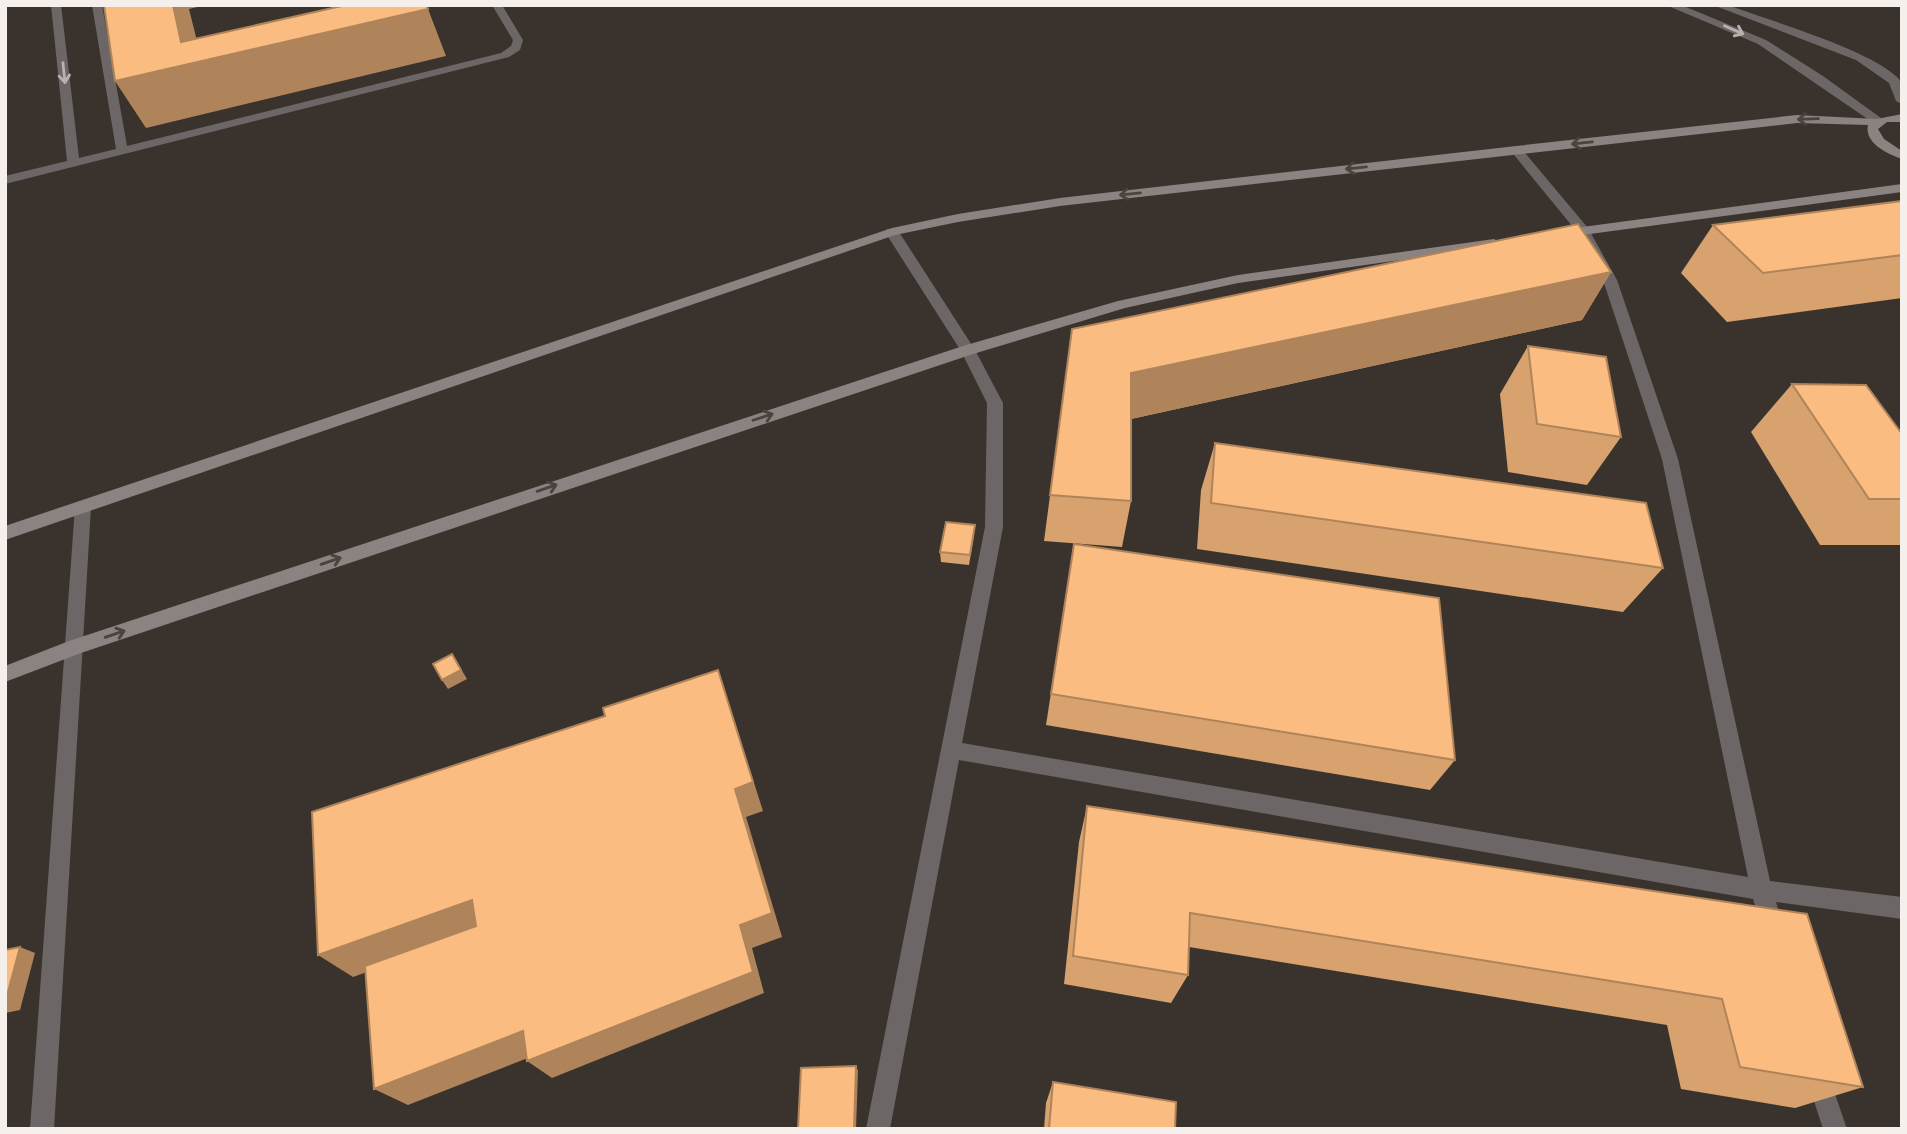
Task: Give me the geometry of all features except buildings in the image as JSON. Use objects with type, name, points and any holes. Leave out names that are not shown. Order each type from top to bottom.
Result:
[{"type":"street","points":[[56,5],[73,163]]},
{"type":"street","points":[[97,5],[122,150]]},
{"type":"street","points":[[5,180],[505,55],[516,48],[518,40],[496,5]]},
{"type":"street","points":[[1671,5],[1762,42],[1819,78],[1878,121]]},
{"type":"street","points":[[1718,5],[1860,58],[1894,82],[1902,101]]},
{"type":"street","points":[[5,533],[552,345],[892,232],[958,218],[1060,202],[1516,150],[1797,119],[1878,121],[1902,118]]},
{"type":"street","points":[[1878,121],[1872,128],[1874,135],[1881,143],[1902,155]]},
{"type":"street","points":[[1516,150],[1583,231],[1611,280],[1670,459],[1761,890],[1781,956]]},
{"type":"street","points":[[1542,236],[1902,188]]},
{"type":"street","points":[[1869,194],[1902,203]]},
{"type":"street","points":[[878,1129],[994,527],[995,403],[968,350],[892,232]]},
{"type":"street","points":[[5,674],[76,647],[968,350],[1123,304],[1238,279],[1514,240]]},
{"type":"street","points":[[42,1129],[76,647],[83,507]]},
{"type":"street","points":[[951,750],[1761,890],[1902,908]]},
{"type":"street","points":[[1814,1062],[1835,1129]]}]
